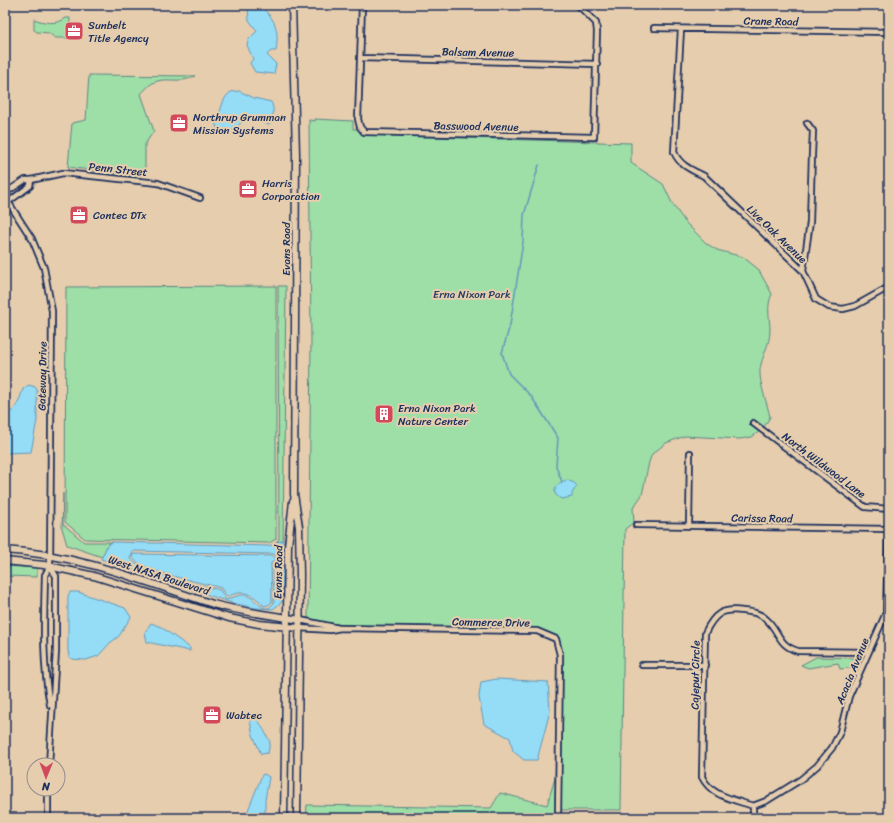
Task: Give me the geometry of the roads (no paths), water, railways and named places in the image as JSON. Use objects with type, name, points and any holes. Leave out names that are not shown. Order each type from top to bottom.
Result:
[{"type":"main road","name":"Evans Road","points":[[288,627],[289,536],[294,494],[296,148],[292,5]]},
{"type":"main road","name":"Evans Road","points":[[294,494],[299,527],[300,620]]},
{"type":"main road","name":"West NASA Boulevard","points":[[5,550],[50,555],[111,569],[223,606],[300,620]]},
{"type":"main road","name":"West NASA Boulevard","points":[[5,561],[50,566],[108,580],[224,617],[299,628]]},
{"type":"main road","points":[[297,818],[300,620]]},
{"type":"main road","points":[[284,818],[288,627]]},
{"type":"street","points":[[360,58],[362,5]]},
{"type":"street","points":[[578,5],[596,23],[598,31],[596,64]]},
{"type":"street","name":"Crane Road","points":[[654,28],[889,32]]},
{"type":"street","name":"Live Oak Avenue","points":[[681,28],[674,152],[677,159],[687,168],[704,176],[803,271],[816,299],[829,307],[843,309],[855,306],[889,288]]},
{"type":"street","name":"Balsam Avenue","points":[[360,58],[596,64]]},
{"type":"street","name":"Basswood Avenue","points":[[360,58],[358,120],[364,132],[594,137],[596,64]]},
{"type":"street","points":[[803,271],[810,222],[813,131],[807,123]]},
{"type":"street","name":"Penn Street","points":[[5,192],[25,180],[32,180],[64,173],[158,183],[200,198]]},
{"type":"street","points":[[8,202],[30,186],[32,180]]},
{"type":"street","name":"Gateway Drive","points":[[5,197],[32,239],[38,253],[44,268],[52,311],[50,566],[45,575],[44,647],[46,679],[51,708]]},
{"type":"street","name":"North Wildwood Lane","points":[[753,422],[865,507],[889,509]]},
{"type":"street","points":[[689,526],[690,453]]},
{"type":"street","name":"Acacia Avenue","points":[[753,806],[766,802],[800,780],[817,766],[832,748],[840,732],[849,696],[886,613],[889,512]]},
{"type":"street","name":"Carissa Road","points":[[636,525],[889,529]]},
{"type":"street","name":"Gateway Drive","points":[[50,566],[56,576],[56,651],[51,708]]},
{"type":"street","name":"Cajeput Circle","points":[[753,806],[715,793],[707,787],[702,777],[705,633],[710,622],[719,614],[731,609],[758,613],[767,620],[780,640],[788,648],[798,651],[868,652]]},
{"type":"street","name":"Commerce Drive","points":[[300,620],[340,628]]},
{"type":"street","name":"Commerce Drive","points":[[299,628],[330,630],[340,628],[537,631],[556,639],[560,655],[558,818]]},
{"type":"street","points":[[642,665],[705,665]]},
{"type":"street","points":[[48,757],[51,708]]},
{"type":"street","points":[[48,797],[48,818]]},
{"type":"street","points":[[753,806],[753,818]]},
{"type":"water","points":[[248,5],[259,5],[273,20],[275,25],[277,36],[276,51],[271,51],[267,55],[276,64],[274,74],[255,72],[250,63],[253,59],[247,45],[249,39],[257,31],[249,20]]},
{"type":"water","points":[[239,91],[254,98],[271,102],[273,111],[269,125],[258,120],[250,119],[245,120],[232,130],[218,132],[215,121],[225,98],[231,92]]},
{"type":"water","points":[[29,385],[35,387],[37,390],[37,420],[31,452],[5,453],[5,415],[15,408],[23,389]]},
{"type":"water","points":[[567,480],[577,486],[572,493],[572,497],[561,499],[555,494],[555,488],[559,483]]},
{"type":"water","points":[[283,540],[282,602],[273,609],[256,608],[232,603],[101,559],[108,544],[113,542],[269,546]],"holes":[[[133,551],[274,554],[278,559],[273,564],[274,603],[269,608],[264,608],[248,596],[244,595],[226,600],[220,590],[147,570],[137,565],[130,559]]]},
{"type":"water","points":[[133,554],[273,556],[276,559],[271,563],[272,602],[264,606],[251,595],[242,593],[227,597],[221,588],[161,573],[139,564],[132,558]]},
{"type":"water","points":[[70,592],[78,592],[125,608],[131,617],[119,636],[98,656],[86,660],[72,659],[69,657],[68,596]]},
{"type":"water","points":[[151,623],[161,627],[190,648],[190,651],[147,642],[145,632]]},
{"type":"water","points":[[497,679],[548,682],[550,711],[537,760],[524,760],[513,751],[510,738],[484,724],[479,697],[481,682]]},
{"type":"water","points":[[248,712],[258,720],[270,742],[268,753],[261,754],[253,735]]},
{"type":"water","points":[[264,774],[269,777],[265,800],[265,818],[245,818],[262,775]]},
{"type":"waterway","points":[[539,165],[524,215],[523,242],[510,325],[502,353],[509,374],[531,396],[558,438],[556,466],[562,482]]},
{"type":"place","name":"Sunbelt Title Agency","points":[[74,31]]},
{"type":"place","name":"Northrup Grumman Mission Systems","points":[[179,123]]},
{"type":"place","name":"Harris Corporation","points":[[248,189]]},
{"type":"place","name":"Contec DTx","points":[[79,215]]},
{"type":"place","name":"Erna Nixon Park Nature Center","points":[[384,414]]},
{"type":"place","name":"Wabtec","points":[[212,715]]},
{"type":"park label","name":"Erna Nixon Park","points":[[472,294]]}]
